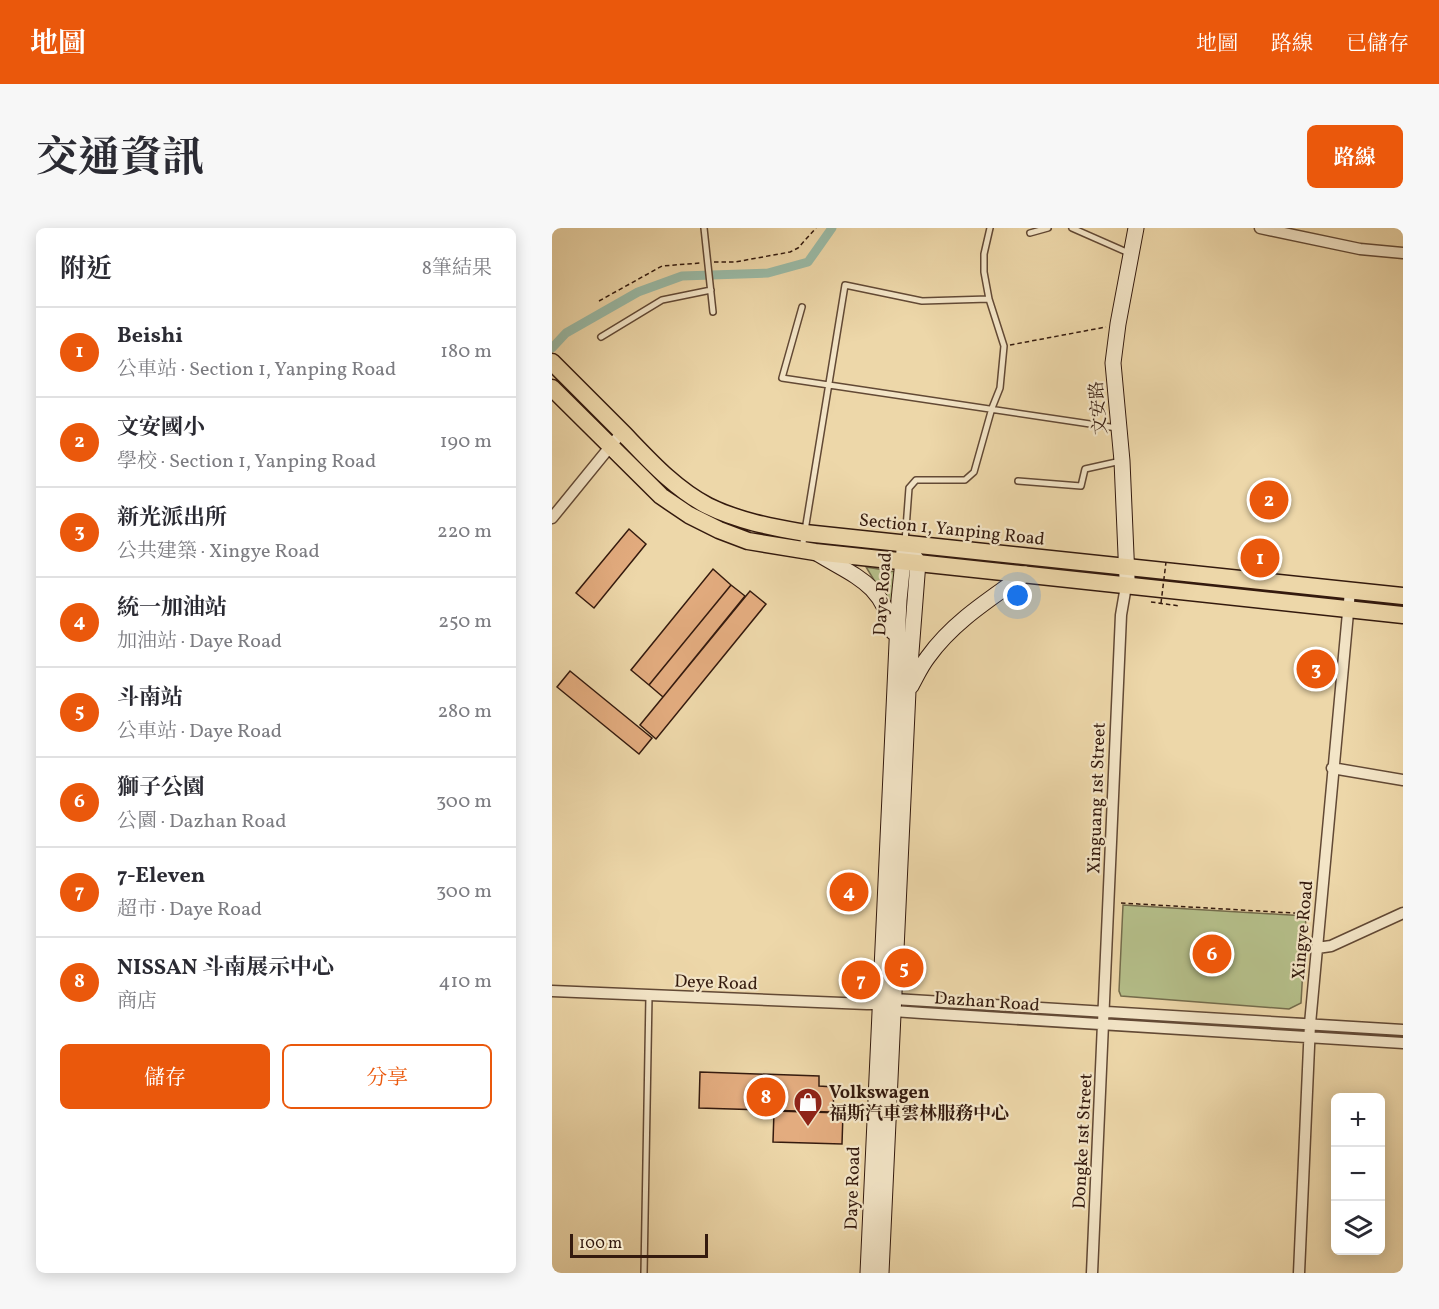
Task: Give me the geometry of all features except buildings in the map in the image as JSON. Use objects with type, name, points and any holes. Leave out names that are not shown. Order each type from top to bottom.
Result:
[{"type":"main road","name":"文安路","points":[[1126,586],[1128,568],[1122,461],[1113,363],[1136,228]]},
{"type":"main road","name":"Section 1, Yanping Road","points":[[554,363],[669,478],[686,491],[714,508],[768,526],[805,533],[1403,596]]},
{"type":"main road","name":"Section 1, Yanping Road","points":[[552,388],[661,496],[706,524],[748,541],[809,551],[1403,615]]},
{"type":"main road","points":[[706,524],[714,508]]},
{"type":"main road","name":"Daye Road","points":[[899,761],[908,691],[910,561],[905,544]]},
{"type":"main road","points":[[809,551],[854,574],[873,589],[884,603],[898,656]]},
{"type":"main road","name":"Daye Road","points":[[868,1273],[879,1166],[889,1005],[891,910],[899,761],[898,656],[910,561]]},
{"type":"main road","points":[[908,691],[928,657],[953,628],[978,607],[1025,574]]},
{"type":"main road","name":"Daye Road","points":[[879,1166],[881,1273]]},
{"type":"street","points":[[1264,228],[1359,249],[1403,253]]},
{"type":"street","points":[[552,518],[622,432]]},
{"type":"street","name":"Xinguang 1st Street","points":[[1104,1011],[1121,615],[1126,586]]},
{"type":"street","name":"Xingye Road","points":[[1299,1273],[1309,1037],[1350,591]]},
{"type":"street","points":[[1332,768],[1403,780]]},
{"type":"street","points":[[1317,948],[1331,946],[1403,914]]},
{"type":"street","name":"Deye Road","points":[[552,991],[889,1005]]},
{"type":"street","name":"Dazhan Road","points":[[889,1005],[1104,1011],[1403,1030]]},
{"type":"street","name":"Dazhan Road","points":[[889,1005],[1104,1025],[1403,1043]]},
{"type":"street","name":"Dongke 1st Street","points":[[1092,1273],[1104,1011]]},
{"type":"lane","points":[[704,228],[713,312]]},
{"type":"lane","points":[[905,544],[909,488],[916,480],[965,480],[974,472],[1000,388],[1004,346],[989,299],[984,263],[990,228]]},
{"type":"lane","points":[[1030,233],[1048,228]]},
{"type":"lane","points":[[1072,228],[1131,254]]},
{"type":"lane","points":[[809,551],[805,533],[845,285],[922,301],[989,299]]},
{"type":"lane","points":[[601,337],[662,300],[711,290]]},
{"type":"lane","points":[[802,307],[782,378],[1119,429]]},
{"type":"lane","points":[[1017,481],[1081,486],[1085,469],[1122,461]]},
{"type":"lane","points":[[644,1273],[649,996]]},
{"type":"path","points":[[1004,346],[1118,324]]},
{"type":"path","points":[[1161,603],[1166,562]]},
{"type":"path","points":[[1143,601],[1180,606]]},
{"type":"path","points":[[1121,903],[1311,914]]},
{"type":"green space","points":[[866,567],[896,572],[893,611]]},
{"type":"green space","points":[[1123,905],[1306,916],[1301,1003],[1289,1009],[1121,996],[1119,991]]},
{"type":"waterway","points":[[552,348],[566,333],[638,292],[682,276],[768,273],[808,262],[832,228]]},
{"type":"place","name":"文安國小","points":[[1269,500]]},
{"type":"place","name":"Beishi","points":[[1260,558]]},
{"type":"place","name":"新光派出所","points":[[1316,669]]},
{"type":"place","name":"統一加油站","points":[[849,892]]},
{"type":"place","name":"獅子公園","points":[[1212,954]]},
{"type":"place","name":"斗南站","points":[[904,968]]},
{"type":"place","name":"7-Eleven","points":[[861,980]]},
{"type":"place","name":"NISSAN 斗南展示中心","points":[[766,1097]]},
{"type":"place","name":"Volkswagen 福斯汽車雲林服務中心","points":[[808,1128]]}]
